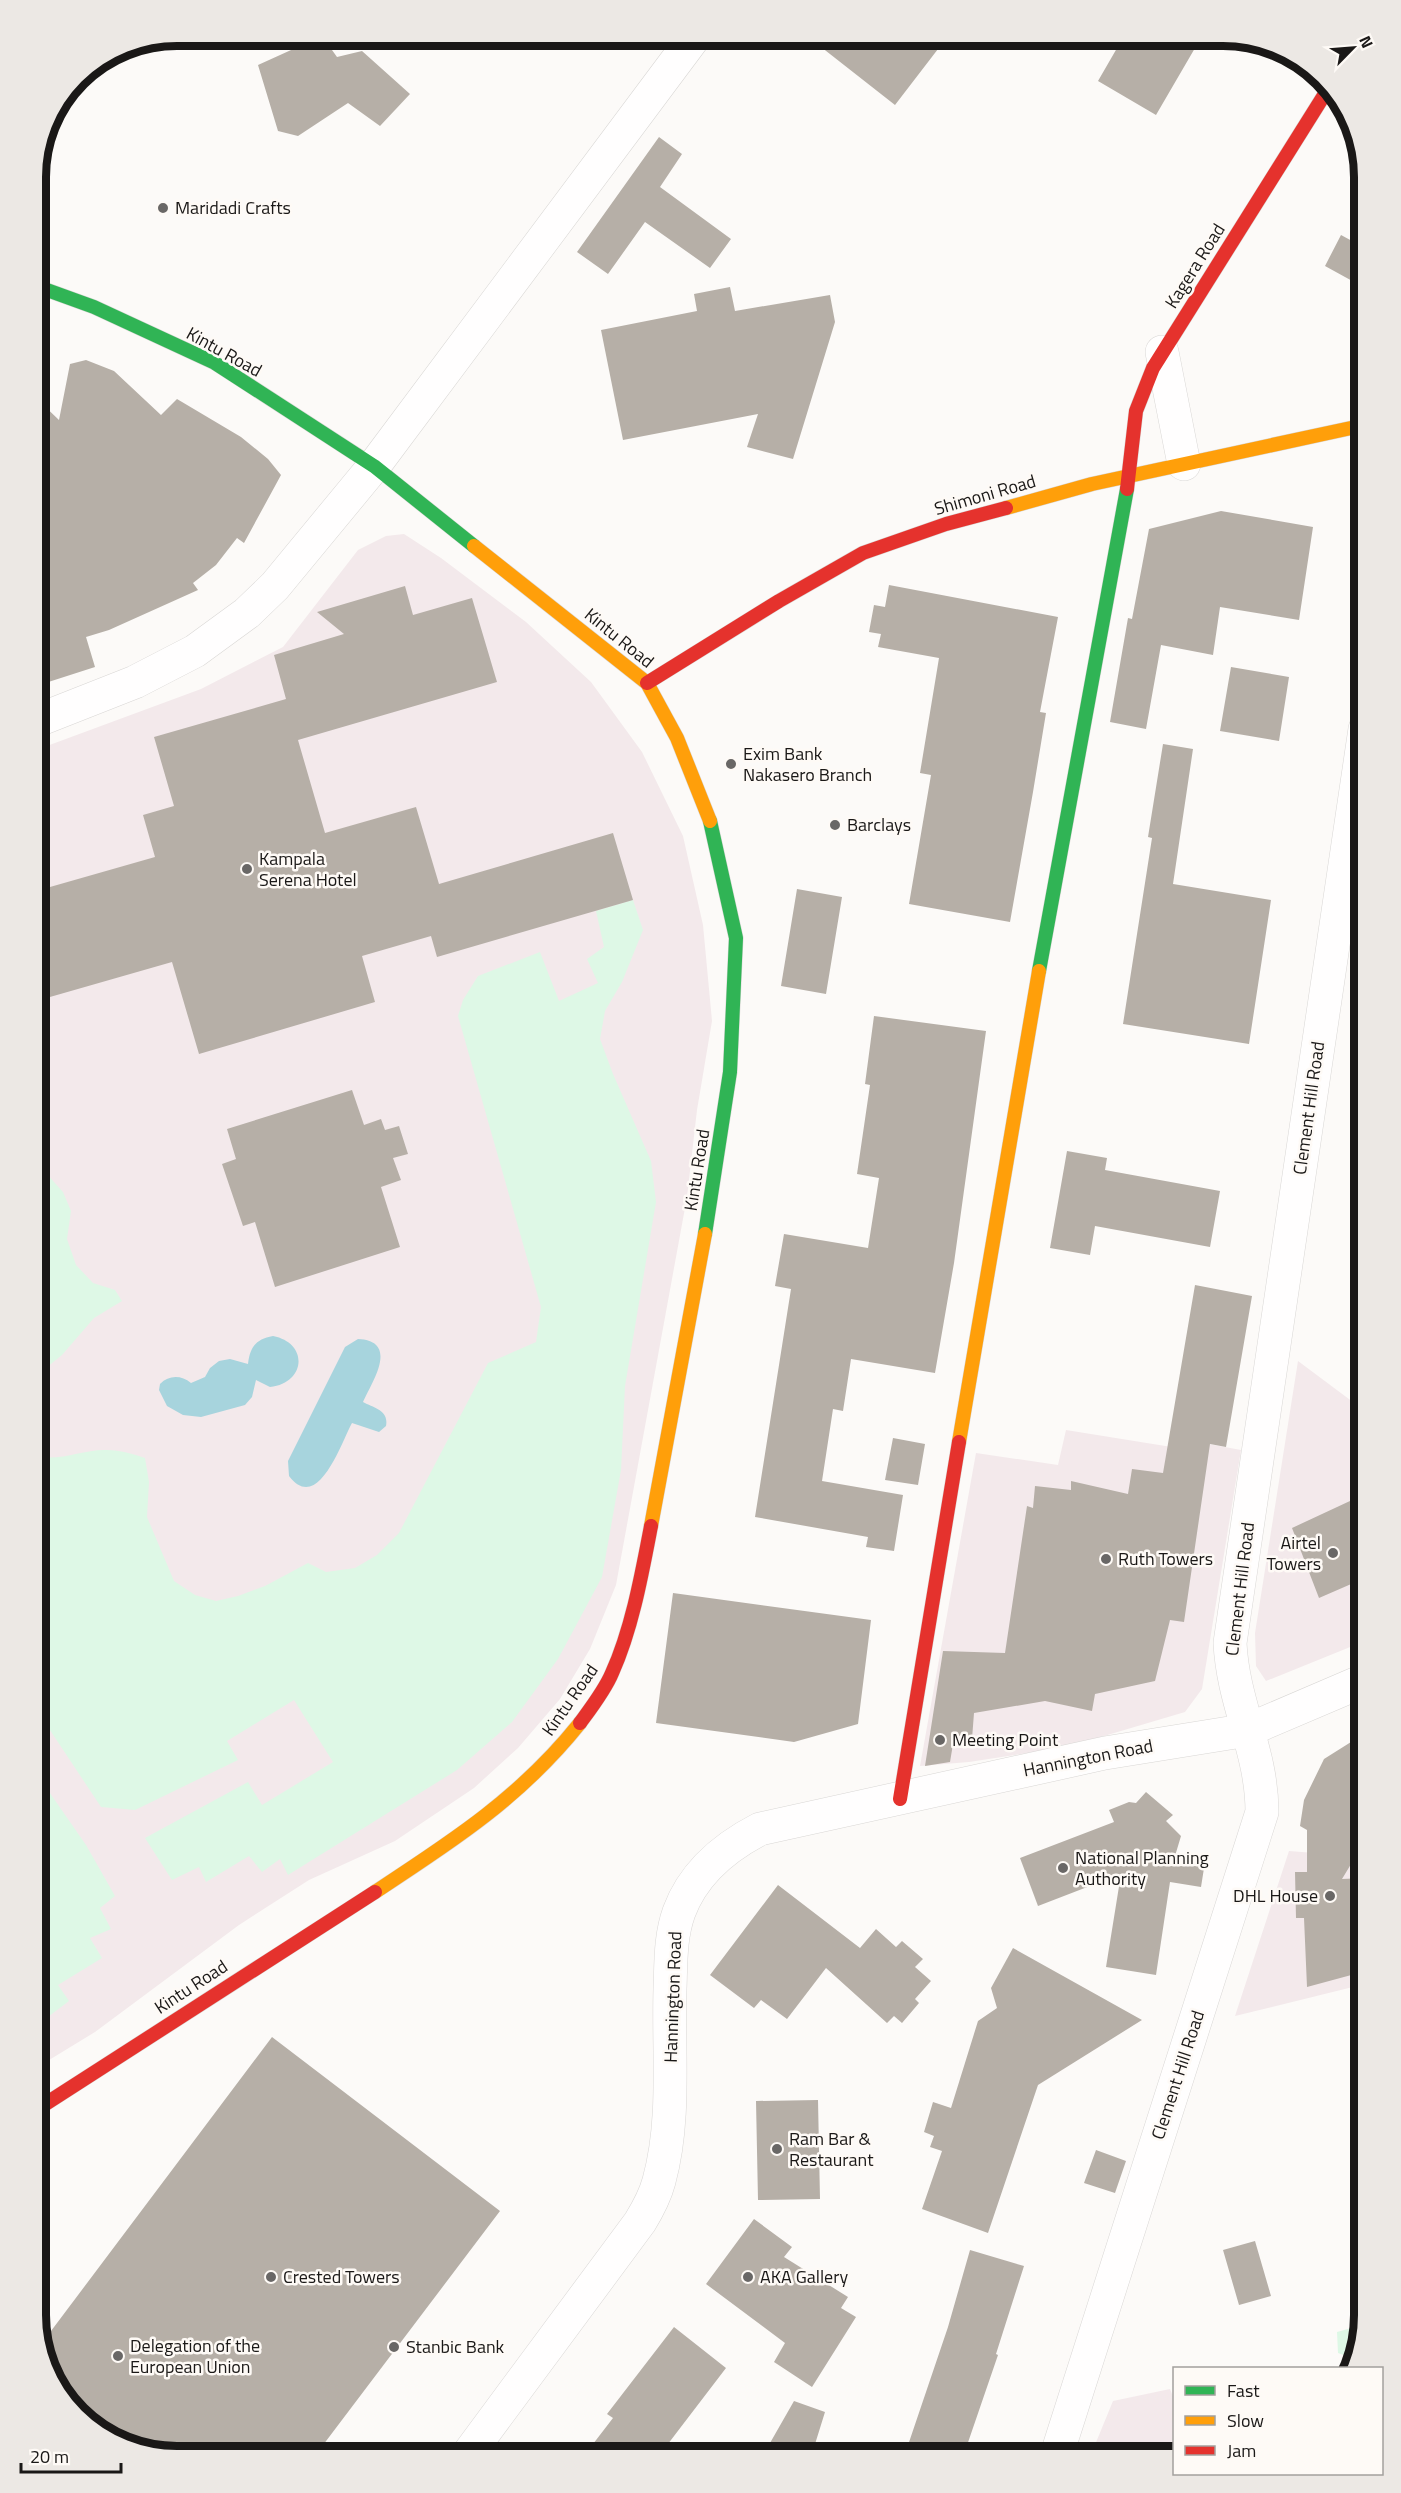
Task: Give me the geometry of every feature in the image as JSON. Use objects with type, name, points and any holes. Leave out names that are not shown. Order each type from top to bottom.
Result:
[{"type":"street","points":[[47,717],[135,682],[195,651],[247,613],[275,586],[374,466],[687,47]]},
{"type":"street","name":"Kagera Road","points":[[900,1799],[1020,1074],[1130,475],[1130,435],[1147,378],[1325,95]]},
{"type":"street","name":"Kintu Road","points":[[46,2103],[436,1852],[479,1821],[526,1783],[557,1751],[588,1712],[612,1674],[624,1639],[645,1559],[712,1197],[730,1072],[736,938],[711,823],[676,738],[647,683],[374,466],[215,363],[94,307],[47,290]]},
{"type":"street","points":[[1162,352],[1184,464]]},
{"type":"street","name":"Shimoni Road","points":[[647,683],[779,601],[863,553],[946,524],[1130,475],[1354,427]]},
{"type":"street","name":"Clement Hill Road","points":[[1060,2446],[1262,1812],[1262,1785],[1232,1671],[1230,1643],[1354,803]]},
{"type":"street","name":"Hannington Road","points":[[474,2446],[640,2222],[652,2200],[659,2180],[666,2141],[670,2094],[671,1942],[679,1912],[693,1884],[719,1856],[738,1840],[760,1829],[1105,1753],[1248,1730],[1354,1685]]},
{"type":"shaded area","points":[[404,534],[441,558],[526,622],[591,682],[642,752],[683,836],[703,925],[712,1021],[697,1110],[687,1197],[616,1585],[590,1649],[560,1699],[518,1748],[474,1788],[395,1841],[309,1880],[239,1925],[95,2032],[46,2062],[47,746],[201,689],[283,647],[358,550],[386,536]]},
{"type":"shaded area","points":[[1298,1361],[1354,1403],[1354,1645],[1266,1681],[1256,1666],[1255,1633]]},
{"type":"shaded area","points":[[1066,1430],[1184,1449],[1187,1440],[1241,1450],[1202,1689],[1185,1712],[1067,1747],[969,1762],[920,1766],[976,1453],[1058,1465]]},
{"type":"shaded area","points":[[1289,1851],[1354,1856],[1354,1987],[1235,2016]]},
{"type":"shaded area","points":[[1170,2389],[1173,2396],[1173,2446],[1095,2446],[1113,2401]]},
{"type":"green space","points":[[633,900],[643,930],[622,982],[605,1011],[600,1039],[651,1161],[656,1202],[625,1386],[621,1470],[602,1577],[558,1659],[512,1722],[457,1770],[288,1875],[280,1859],[262,1872],[249,1856],[206,1882],[199,1867],[172,1880],[145,1838],[248,1782],[262,1805],[333,1762],[294,1700],[227,1741],[238,1760],[135,1810],[101,1807],[46,1724],[46,1457],[107,1450],[122,1451],[145,1458],[149,1482],[147,1517],[174,1581],[195,1595],[216,1601],[265,1586],[308,1563],[326,1572],[355,1568],[377,1555],[399,1533],[488,1363],[536,1342],[541,1307],[458,1016],[463,1000],[478,976],[540,952],[559,1001],[598,983],[587,959],[604,947],[596,911]]},
{"type":"green space","points":[[47,1174],[63,1192],[71,1211],[67,1239],[76,1265],[93,1283],[115,1290],[122,1301],[94,1318],[62,1355],[46,1368]]},
{"type":"green space","points":[[46,1788],[86,1845],[115,1896],[100,1908],[111,1929],[90,1938],[102,1958],[58,1985],[69,2001],[46,2018]]},
{"type":"green space","points":[[1353,2327],[1348,2357],[1338,2353],[1337,2332]]},
{"type":"water","points":[[273,1336],[293,1346],[297,1354],[296,1371],[282,1384],[270,1387],[256,1380],[252,1397],[245,1405],[201,1417],[183,1415],[167,1406],[159,1390],[160,1384],[167,1379],[175,1377],[191,1383],[205,1377],[210,1368],[219,1361],[230,1359],[248,1364],[250,1353],[255,1345],[262,1339]]},
{"type":"water","points":[[358,1339],[371,1341],[378,1347],[380,1364],[363,1402],[383,1413],[386,1426],[379,1432],[352,1423],[335,1459],[319,1481],[310,1487],[300,1485],[289,1476],[288,1461],[345,1347]]},
{"type":"building","points":[[298,47],[330,47],[337,57],[362,51],[410,94],[380,126],[348,103],[298,136],[278,131],[258,65]]},
{"type":"building","points":[[821,47],[940,47],[895,105]]},
{"type":"building","points":[[1118,47],[1196,47],[1156,115],[1098,81]]},
{"type":"building","points":[[659,137],[682,154],[660,187],[731,239],[710,268],[645,222],[608,274],[577,252]]},
{"type":"building","points":[[1341,235],[1354,242],[1354,282],[1325,266]]},
{"type":"building","points":[[730,287],[735,311],[830,295],[835,322],[793,459],[747,447],[758,414],[623,440],[601,330],[697,311],[694,294]]},
{"type":"building","points":[[86,360],[114,371],[161,415],[177,399],[241,437],[268,459],[281,475],[244,543],[237,538],[216,565],[193,583],[198,590],[109,630],[86,637],[95,667],[47,683],[47,408],[59,420],[70,364]]},
{"type":"building","points":[[1221,511],[1313,527],[1299,620],[1220,607],[1213,655],[1161,645],[1146,729],[1110,722],[1128,618],[1132,619],[1149,529]]},
{"type":"building","points":[[889,585],[1058,617],[1040,712],[1046,713],[1010,922],[909,904],[931,775],[920,773],[939,658],[878,647],[881,634],[869,632],[874,605],[885,607]]},
{"type":"building","points":[[405,586],[413,615],[472,598],[497,682],[298,740],[325,833],[416,807],[439,884],[613,833],[633,900],[437,957],[431,936],[362,956],[375,1002],[199,1054],[172,962],[47,998],[47,888],[155,857],[143,815],[174,806],[154,737],[286,699],[274,655],[344,634],[317,612]]},
{"type":"building","points":[[1231,667],[1289,677],[1279,741],[1220,731]]},
{"type":"building","points":[[1163,744],[1193,749],[1173,884],[1271,900],[1249,1044],[1123,1024],[1152,838],[1148,837]]},
{"type":"building","points":[[797,889],[842,897],[826,994],[781,986]]},
{"type":"building","points":[[874,1016],[986,1031],[954,1263],[935,1373],[851,1359],[843,1411],[833,1409],[822,1481],[903,1495],[894,1551],[866,1547],[868,1537],[755,1517],[791,1289],[775,1286],[784,1234],[868,1248],[879,1178],[857,1174],[870,1085],[865,1084]]},
{"type":"building","points":[[352,1090],[364,1125],[381,1119],[385,1130],[399,1126],[408,1154],[393,1158],[401,1180],[381,1187],[400,1247],[275,1287],[255,1222],[243,1226],[222,1164],[236,1159],[227,1129]]},
{"type":"building","points":[[1067,1151],[1107,1158],[1105,1170],[1220,1191],[1210,1247],[1095,1226],[1090,1255],[1050,1248]]},
{"type":"building","points":[[1195,1285],[1252,1296],[1226,1447],[1210,1444],[1184,1622],[1170,1620],[1155,1681],[1095,1694],[1092,1711],[1045,1701],[974,1713],[972,1739],[954,1738],[950,1762],[925,1766],[943,1651],[1005,1653],[1027,1506],[1033,1508],[1035,1486],[1071,1490],[1071,1481],[1128,1494],[1132,1469],[1163,1473]]},
{"type":"building","points":[[893,1438],[925,1444],[918,1485],[885,1480]]},
{"type":"building","name":"Airtel Towers","points":[[1354,1499],[1354,1583],[1319,1598],[1292,1528]]},
{"type":"building","points":[[673,1593],[871,1620],[858,1724],[794,1742],[656,1723]]},
{"type":"building","points":[[1351,1742],[1354,1744],[1354,1859],[1342,1879],[1354,1878],[1354,1974],[1307,1987],[1304,1918],[1296,1918],[1295,1872],[1307,1872],[1307,1830],[1300,1826],[1304,1800],[1324,1759]]},
{"type":"building","points":[[1146,1792],[1173,1815],[1166,1821],[1181,1836],[1175,1856],[1205,1862],[1201,1887],[1170,1882],[1156,1975],[1106,1967],[1121,1874],[1038,1906],[1020,1858],[1114,1822],[1109,1810],[1129,1802],[1136,1803]]},
{"type":"building","points":[[778,1885],[860,1948],[876,1929],[896,1947],[902,1941],[923,1959],[915,1967],[931,1981],[915,1999],[919,2003],[902,2023],[894,2016],[887,2023],[826,1968],[787,2019],[761,2000],[754,2008],[710,1975]]},
{"type":"building","points":[[1013,1948],[1142,2020],[1038,2085],[988,2233],[922,2209],[942,2151],[930,2147],[934,2136],[924,2132],[933,2102],[951,2108],[978,2021],[997,2008],[991,1988]]},
{"type":"building","name":"Crested Towers","points":[[272,2037],[500,2211],[322,2446],[169,2446],[135,2440],[105,2424],[79,2402],[60,2374],[53,2358],[48,2335]]},
{"type":"building","points":[[818,2100],[820,2199],[758,2200],[756,2101]]},
{"type":"building","points":[[1096,2150],[1126,2161],[1115,2193],[1084,2183]]},
{"type":"building","points":[[754,2219],[792,2247],[784,2257],[848,2297],[841,2308],[856,2317],[812,2387],[774,2362],[785,2343],[706,2284]]},
{"type":"building","points":[[1255,2241],[1271,2296],[1239,2305],[1223,2250]]},
{"type":"building","points":[[970,2250],[1024,2266],[996,2354],[998,2355],[967,2446],[908,2446],[948,2327]]},
{"type":"building","points":[[674,2327],[726,2368],[666,2446],[591,2446],[613,2418],[607,2414]]},
{"type":"building","points":[[794,2401],[825,2412],[814,2446],[768,2446]]},
{"type":"traffic: fast","points":[[47,290],[94,307],[215,363],[374,466],[474,546]]},
{"type":"traffic: fast","points":[[1039,971],[1127,489]]},
{"type":"traffic: fast","points":[[705,1234],[730,1072],[736,938],[710,821]]},
{"type":"traffic: slow","points":[[1006,508],[1092,484],[1354,427]]},
{"type":"traffic: slow","points":[[474,546],[647,683],[677,738],[710,821]]},
{"type":"traffic: slow","points":[[959,1442],[1039,971]]},
{"type":"traffic: slow","points":[[651,1526],[705,1234]]},
{"type":"traffic: slow","points":[[375,1892],[459,1836],[510,1796],[580,1723]]},
{"type":"traffic: jam","points":[[1127,489],[1136,411],[1153,368],[1325,95]]},
{"type":"traffic: jam","points":[[647,683],[779,601],[863,553],[946,524],[1006,508]]},
{"type":"traffic: jam","points":[[900,1799],[959,1442]]},
{"type":"traffic: jam","points":[[580,1723],[606,1686],[619,1656],[636,1601],[651,1526]]},
{"type":"traffic: jam","points":[[46,2104],[375,1892]]},
{"type":"place","name":"Maridadi Crafts","points":[[163,208]]},
{"type":"place","name":"Exim Bank Nakasero Branch","points":[[731,764]]},
{"type":"place","name":"Barclays","points":[[835,825]]},
{"type":"place","name":"Kampala Serena Hotel","points":[[247,869]]},
{"type":"place","name":"Airtel Towers","points":[[1333,1553]]},
{"type":"place","name":"Ruth Towers","points":[[1106,1559]]},
{"type":"place","name":"Meeting Point","points":[[940,1740]]},
{"type":"place","name":"National Planning Authority","points":[[1063,1868]]},
{"type":"place","name":"DHL House","points":[[1330,1896]]},
{"type":"place","name":"Ram Bar & Restaurant","points":[[777,2149]]},
{"type":"place","name":"Crested Towers","points":[[271,2277]]},
{"type":"place","name":"AKA Gallery","points":[[748,2277]]},
{"type":"place","name":"Stanbic Bank","points":[[394,2347]]},
{"type":"place","name":"Delegation of the European Union","points":[[118,2356]]}]
